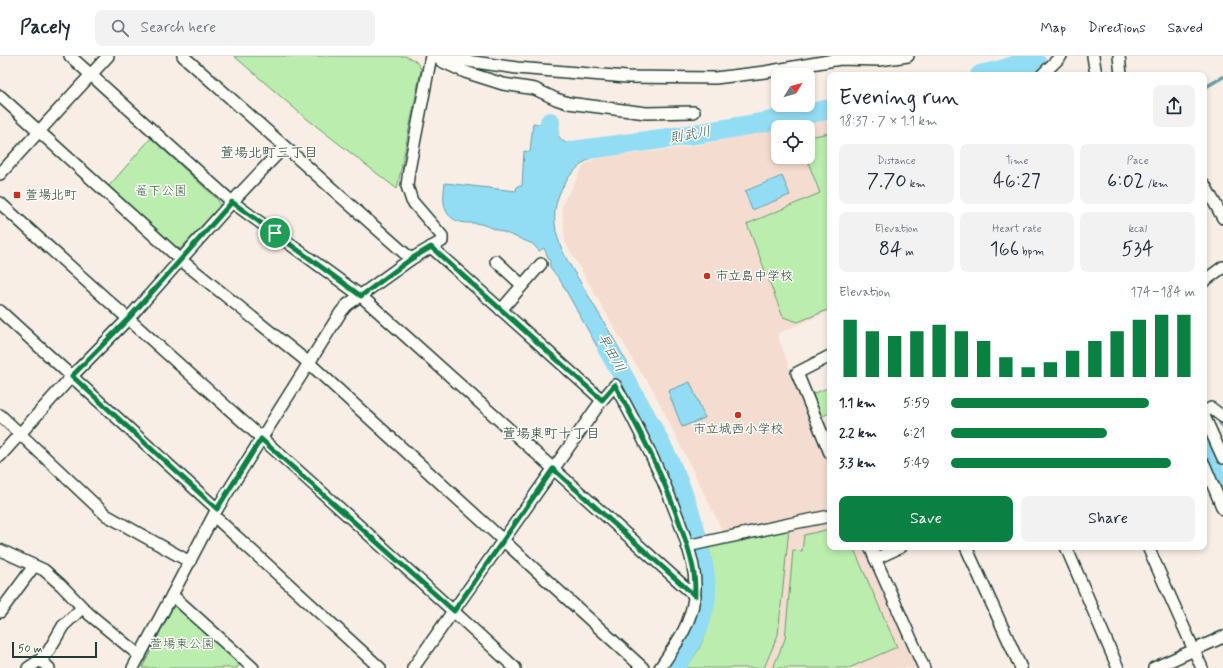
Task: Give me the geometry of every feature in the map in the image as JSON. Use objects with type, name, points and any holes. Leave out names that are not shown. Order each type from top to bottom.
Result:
[{"type":"street","points":[[70,56],[232,202],[361,296],[695,596]]},
{"type":"street","points":[[0,174],[108,56]]},
{"type":"street","points":[[183,56],[411,259]]},
{"type":"street","points":[[432,56],[517,68],[627,77],[715,78],[765,72],[840,59],[879,60],[908,56]]},
{"type":"street","points":[[432,56],[465,72],[503,84],[535,89],[568,103],[646,113],[694,112]]},
{"type":"street","points":[[133,668],[215,512],[341,312],[347,305],[411,259],[442,241],[442,236],[412,201],[407,186],[432,56]]},
{"type":"street","points":[[1045,72],[1061,56]]},
{"type":"street","points":[[1093,56],[1096,72]]},
{"type":"street","points":[[1119,56],[1121,72]]},
{"type":"street","points":[[0,96],[181,260],[309,363],[643,668]]},
{"type":"street","points":[[0,456],[72,376],[128,319],[232,202],[284,147]]},
{"type":"street","points":[[1207,189],[1223,218]]},
{"type":"street","points":[[0,203],[454,611],[515,668]]},
{"type":"street","points":[[431,247],[602,400]]},
{"type":"street","points":[[496,262],[522,285]]},
{"type":"street","points":[[501,310],[541,264]]},
{"type":"street","points":[[1207,279],[1223,267]]},
{"type":"street","points":[[0,311],[72,376],[380,668]]},
{"type":"street","points":[[827,358],[797,373],[827,446]]},
{"type":"street","points":[[413,668],[602,400],[615,385],[658,468],[676,510],[689,545],[694,575],[695,596],[690,617],[681,638],[660,668]]},
{"type":"street","points":[[1207,410],[1211,408],[1223,417]]},
{"type":"street","points":[[0,415],[106,515],[190,562]]},
{"type":"street","points":[[1207,423],[1223,458]]},
{"type":"street","points":[[1207,471],[1223,509]]},
{"type":"street","points":[[689,545],[827,517]]},
{"type":"street","points":[[0,550],[44,570],[61,585],[82,608],[140,656]]},
{"type":"street","points":[[871,550],[924,668]]},
{"type":"street","points":[[875,558],[894,550]]},
{"type":"street","points":[[967,550],[1021,668]]},
{"type":"street","points":[[1067,550],[1118,668]]},
{"type":"street","points":[[1149,550],[1202,668]]},
{"type":"street","points":[[0,612],[34,566]]},
{"type":"street","points":[[172,596],[253,668]]},
{"type":"street","points":[[28,668],[40,660],[48,652],[63,626],[82,608]]},
{"type":"street","points":[[1154,668],[1223,637]]},
{"type":"street","points":[[40,660],[50,668]]},
{"type":"shaded area","name":"市立島中学校","points":[[827,119],[827,312],[777,334],[827,457],[827,513],[723,532],[651,386],[637,367],[565,242],[562,205],[584,165],[597,158],[681,148],[771,130],[771,164],[815,164],[815,121]]},
{"type":"shaded area","points":[[827,522],[827,550],[867,550],[920,668],[764,668],[778,635],[789,529]]},
{"type":"green space","points":[[234,56],[405,56],[415,61],[421,70],[397,189],[302,115]]},
{"type":"green space","points":[[827,134],[827,310],[798,322],[783,317],[747,224],[820,193],[809,164],[815,164],[815,136]]},
{"type":"green space","name":"篭下公園","points":[[151,138],[218,200],[220,206],[181,248],[177,249],[108,187]]},
{"type":"green space","points":[[827,388],[827,414],[820,417],[810,395]]},
{"type":"green space","points":[[789,529],[778,635],[764,668],[685,668],[701,644],[707,629],[711,612],[714,595],[714,577],[708,545]]},
{"type":"green space","points":[[827,530],[827,550],[854,550],[897,647],[849,668],[773,668],[785,639],[793,550],[802,551],[804,535]]},
{"type":"green space","name":"萱場東公園","points":[[174,605],[240,663],[237,668],[142,668]]},
{"type":"water","points":[[533,123],[555,127],[558,135],[566,143],[576,144],[596,142],[600,154],[589,159],[571,174],[559,195],[555,218],[558,238],[564,253],[628,364],[614,377],[560,280],[550,267],[550,262],[544,248],[539,251],[533,244],[478,223],[460,222],[449,216],[446,211],[444,201],[445,183],[516,191],[517,186],[522,186],[524,151],[530,152]]},
{"type":"water","points":[[782,176],[790,195],[752,210],[745,191]]},
{"type":"water","points":[[690,382],[705,418],[682,427],[668,391]]},
{"type":"waterway","name":"則武川","points":[[993,72],[1022,63],[1031,62],[1035,62],[1044,72]]},
{"type":"waterway","points":[[1207,86],[1223,77]]},
{"type":"waterway","name":"則武川","points":[[572,151],[701,133],[827,110]]},
{"type":"waterway","name":"早田川","points":[[548,153],[550,122]]},
{"type":"waterway","name":"早田川","points":[[607,348],[649,421],[674,471],[693,524],[700,551],[706,587],[704,608],[692,640],[675,668]]},
{"type":"waterway","points":[[1220,423],[1223,426]]},
{"type":"waterway","name":"則武川","points":[[1207,455],[1223,491]]},
{"type":"place","name":"萱場北町","points":[[17,195]]},
{"type":"place","name":"市立島中学校","points":[[707,276]]},
{"type":"place","name":"市立城西小学校","points":[[738,415]]},
{"type":"district","name":"萱場北町三丁目","points":[[269,153]]},
{"type":"district","name":"萱場東町十丁目","points":[[551,434]]},
{"type":"route","points":[[232,202],[275,233],[361,296],[411,259],[431,247],[602,400],[615,385],[658,468],[676,510],[688,546],[694,575],[695,596],[553,469],[454,611],[261,439],[217,509],[72,376],[128,319],[232,202]]}]
